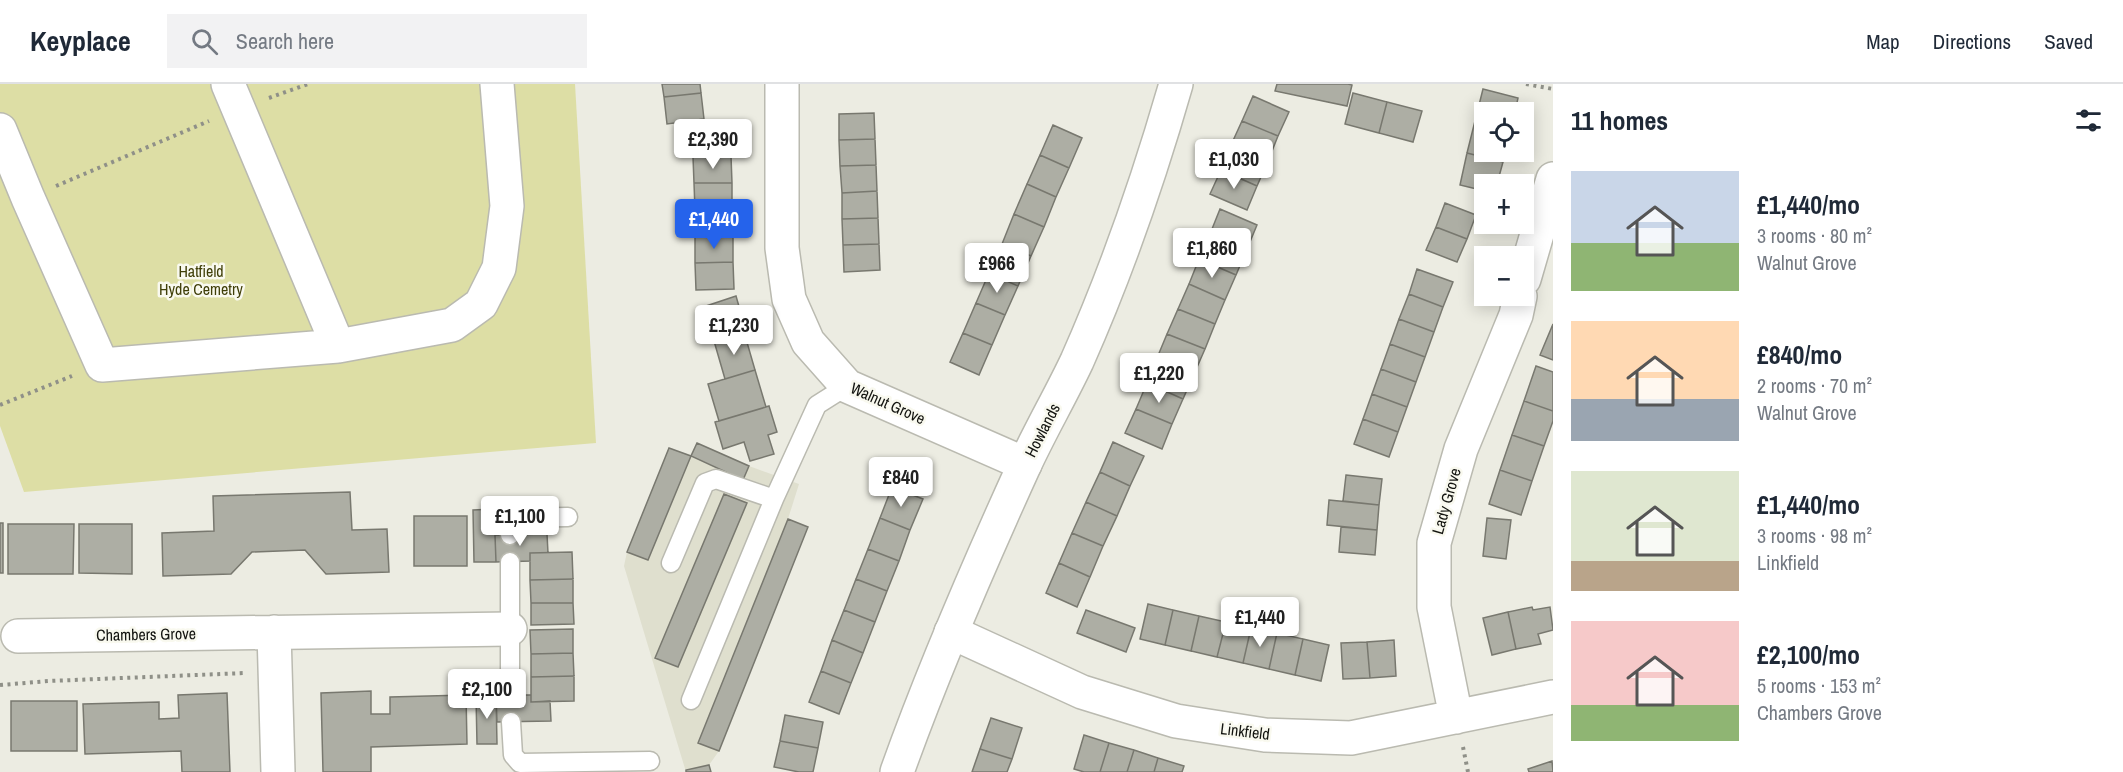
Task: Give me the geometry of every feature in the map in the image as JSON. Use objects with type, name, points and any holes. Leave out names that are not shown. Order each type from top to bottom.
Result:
[{"type":"street","points":[[0,130],[102,365],[339,346],[452,325],[481,304],[499,268],[507,206],[497,84]]},
{"type":"street","name":"Walnut Grove","points":[[782,84],[782,248],[789,299],[808,342],[847,386],[1025,464]]},
{"type":"street","name":"Howlands","points":[[897,772],[924,695],[951,632],[1025,464],[1077,361],[1122,251],[1151,169],[1176,84]]},
{"type":"street","points":[[233,96],[339,346]]},
{"type":"street","points":[[1534,246],[1553,179]]},
{"type":"street","name":"Lady Grove","points":[[1456,717],[1434,607],[1434,543],[1461,449],[1518,306]]},
{"type":"street","name":"Chambers Grove","points":[[18,636],[510,628]]},
{"type":"street","points":[[274,632],[278,772]]},
{"type":"street","name":"Linkfield","points":[[951,632],[1082,692],[1176,721],[1265,735],[1351,738],[1553,697]]},
{"type":"lane","points":[[691,700],[774,499],[817,405],[847,386]]},
{"type":"lane","points":[[671,563],[705,483],[716,479],[774,499]]},
{"type":"lane","points":[[510,535],[510,518],[568,517]]},
{"type":"lane","points":[[510,561],[510,695]]},
{"type":"lane","points":[[511,722],[513,755],[520,764],[650,761]]},
{"type":"path","points":[[28,198],[233,96],[308,84]]},
{"type":"path","points":[[1526,84],[1553,89]]},
{"type":"path","points":[[0,405],[102,365]]},
{"type":"path","points":[[0,685],[254,673]]},
{"type":"shaded area","points":[[697,443],[749,466],[799,484],[788,519],[808,527],[719,751],[709,765],[711,772],[686,772],[624,566],[627,552],[691,456]]},
{"type":"green space","name":"Hatfield Hyde Cemetry","points":[[0,84],[575,84],[596,443],[24,492],[0,426]]},
{"type":"building","points":[[662,84],[700,84],[701,93],[664,97]]},
{"type":"building","points":[[1277,84],[1352,85],[1347,106],[1275,91]]},
{"type":"building","points":[[1483,89],[1518,98],[1517,102],[1480,102]]},
{"type":"building","points":[[701,93],[704,119],[667,124],[664,97]]},
{"type":"building","points":[[1353,93],[1387,102],[1379,133],[1345,124]]},
{"type":"building","points":[[1253,96],[1289,112],[1278,136],[1242,121]]},
{"type":"building","points":[[1387,102],[1422,111],[1413,142],[1379,133]]},
{"type":"building","points":[[874,113],[875,139],[839,140],[839,114]]},
{"type":"building","points":[[1242,121],[1278,136],[1268,161],[1231,145]]},
{"type":"building","points":[[1053,125],[1082,138],[1069,168],[1040,155]]},
{"type":"building","points":[[1474,125],[1474,155],[1467,153]]},
{"type":"building","points":[[731,129],[731,156],[693,157],[693,130]]},
{"type":"building","points":[[875,139],[876,165],[840,166],[839,140]]},
{"type":"building","points":[[1231,145],[1268,161],[1257,186],[1221,170]]},
{"type":"building","points":[[1467,153],[1474,155],[1474,162],[1503,162],[1500,174],[1474,174],[1474,188],[1460,185]]},
{"type":"building","points":[[1040,155],[1069,168],[1056,197],[1027,184]]},
{"type":"building","points":[[731,156],[732,183],[694,183],[693,157]]},
{"type":"building","points":[[876,165],[877,191],[842,193],[840,166]]},
{"type":"building","points":[[1221,170],[1257,186],[1247,210],[1210,194]]},
{"type":"building","points":[[694,183],[732,183],[732,209],[695,210]]},
{"type":"building","points":[[1027,184],[1056,197],[1044,227],[1014,214]]},
{"type":"building","points":[[877,191],[878,218],[842,219],[842,193]]},
{"type":"building","points":[[1445,203],[1474,214],[1467,239],[1436,227]]},
{"type":"building","points":[[732,209],[733,236],[695,237],[695,210]]},
{"type":"building","points":[[1220,209],[1257,225],[1247,249],[1210,234]]},
{"type":"building","points":[[1014,214],[1044,227],[1031,256],[1002,244]]},
{"type":"building","points":[[878,218],[879,244],[843,245],[842,219]]},
{"type":"building","points":[[1436,227],[1467,239],[1457,262],[1426,250]]},
{"type":"building","points":[[1210,234],[1247,249],[1236,275],[1199,259]]},
{"type":"building","points":[[733,236],[733,262],[695,263],[695,237]]},
{"type":"building","points":[[879,244],[880,270],[844,272],[843,245]]},
{"type":"building","points":[[1002,244],[1031,256],[1018,286],[989,273]]},
{"type":"building","points":[[1199,259],[1236,275],[1225,300],[1189,284]]},
{"type":"building","points":[[733,262],[734,289],[696,290],[695,263]]},
{"type":"building","points":[[1417,269],[1453,282],[1443,307],[1409,294]]},
{"type":"building","points":[[989,273],[1018,286],[1005,315],[976,303]]},
{"type":"building","points":[[1189,284],[1225,300],[1215,324],[1178,309]]},
{"type":"building","points":[[1409,294],[1443,307],[1434,332],[1399,319]]},
{"type":"building","points":[[736,296],[746,331],[714,341],[703,307]]},
{"type":"building","points":[[976,303],[1005,315],[992,345],[963,333]]},
{"type":"building","points":[[1178,309],[1215,324],[1205,349],[1167,334]]},
{"type":"building","points":[[1399,319],[1434,332],[1425,357],[1390,344]]},
{"type":"building","points":[[1553,324],[1553,360],[1540,355]]},
{"type":"building","points":[[744,332],[755,370],[725,379],[714,341]]},
{"type":"building","points":[[963,333],[992,345],[979,375],[950,362]]},
{"type":"building","points":[[1167,334],[1205,349],[1194,374],[1157,358]]},
{"type":"building","points":[[1390,344],[1425,357],[1416,382],[1381,369]]},
{"type":"building","points":[[1157,358],[1194,374],[1183,399],[1147,383]]},
{"type":"building","points":[[1536,366],[1553,372],[1553,411],[1524,401]]},
{"type":"building","points":[[1381,369],[1416,382],[1407,407],[1372,394]]},
{"type":"building","points":[[755,370],[766,407],[719,421],[708,384]]},
{"type":"building","points":[[1147,383],[1183,399],[1172,424],[1136,409]]},
{"type":"building","points":[[1372,394],[1407,407],[1398,432],[1363,419]]},
{"type":"building","points":[[1524,401],[1553,411],[1553,421],[1544,446],[1512,435]]},
{"type":"building","points":[[769,406],[777,432],[768,435],[774,454],[750,461],[744,442],[723,449],[715,422]]},
{"type":"building","points":[[1136,409],[1172,424],[1162,449],[1125,433]]},
{"type":"building","points":[[1363,419],[1398,432],[1389,457],[1354,444]]},
{"type":"building","points":[[1512,435],[1544,446],[1532,481],[1500,470]]},
{"type":"building","points":[[1113,442],[1144,456],[1130,486],[1100,472]]},
{"type":"building","points":[[697,443],[749,466],[743,480],[691,456]]},
{"type":"building","points":[[669,448],[691,456],[648,560],[627,552]]},
{"type":"building","points":[[1500,470],[1532,481],[1521,515],[1489,504]]},
{"type":"building","points":[[1100,472],[1130,486],[1117,516],[1086,502]]},
{"type":"building","points":[[1346,475],[1382,479],[1379,505],[1343,501]]},
{"type":"building","points":[[892,487],[923,499],[910,530],[880,518]]},
{"type":"building","points":[[350,492],[352,530],[387,529],[389,572],[326,574],[305,550],[252,552],[231,574],[163,576],[162,533],[214,531],[213,496]]},
{"type":"building","points":[[724,494],[747,503],[678,667],[655,658]]},
{"type":"building","points":[[1329,500],[1379,505],[1377,530],[1327,525]]},
{"type":"building","points":[[1086,502],[1117,516],[1103,546],[1072,533]]},
{"type":"building","points":[[494,509],[496,562],[474,562],[473,510]]},
{"type":"building","points":[[414,516],[467,516],[467,566],[414,566]]},
{"type":"building","points":[[880,518],[910,530],[899,561],[868,549]]},
{"type":"building","points":[[1487,518],[1511,520],[1506,559],[1483,556]]},
{"type":"building","points":[[788,519],[808,527],[719,751],[698,743]]},
{"type":"building","points":[[0,523],[3,523],[3,573],[0,573]]},
{"type":"building","points":[[8,524],[74,524],[73,574],[8,574]]},
{"type":"building","points":[[79,524],[132,524],[132,574],[79,573]]},
{"type":"building","points":[[1341,527],[1377,530],[1375,555],[1339,552]]},
{"type":"building","points":[[1072,533],[1103,546],[1090,577],[1059,563]]},
{"type":"building","points":[[547,534],[548,553],[530,553],[530,561],[496,562],[495,535]]},
{"type":"building","points":[[868,549],[899,561],[887,591],[856,579]]},
{"type":"building","points":[[572,552],[573,579],[530,580],[530,553]]},
{"type":"building","points":[[1059,563],[1090,577],[1077,607],[1046,593]]},
{"type":"building","points":[[573,579],[573,603],[531,603],[530,580]]},
{"type":"building","points":[[856,579],[887,591],[875,622],[844,610]]},
{"type":"building","points":[[531,603],[573,603],[574,624],[531,625]]},
{"type":"building","points":[[1148,604],[1173,610],[1165,645],[1140,639]]},
{"type":"building","points":[[1532,607],[1533,610],[1550,607],[1553,630],[1538,634],[1541,644],[1516,649],[1508,612]]},
{"type":"building","points":[[844,610],[875,622],[863,653],[832,640]]},
{"type":"building","points":[[1086,610],[1135,628],[1126,652],[1077,633]]},
{"type":"building","points":[[1173,610],[1199,616],[1191,651],[1165,645]]},
{"type":"building","points":[[1508,612],[1516,649],[1492,655],[1483,618]]},
{"type":"building","points":[[1199,616],[1226,622],[1217,657],[1191,651]]},
{"type":"building","points":[[1226,622],[1251,628],[1243,663],[1217,657]]},
{"type":"building","points":[[1251,628],[1277,633],[1269,669],[1243,663]]},
{"type":"building","points":[[573,629],[573,653],[531,654],[530,630]]},
{"type":"building","points":[[1277,633],[1303,639],[1295,675],[1269,669]]},
{"type":"building","points":[[1303,639],[1329,645],[1321,681],[1295,675]]},
{"type":"building","points":[[832,640],[863,653],[851,683],[821,671]]},
{"type":"building","points":[[1394,640],[1396,676],[1370,678],[1367,642]]},
{"type":"building","points":[[1367,642],[1370,678],[1343,679],[1341,643]]},
{"type":"building","points":[[573,653],[574,676],[531,677],[531,654]]},
{"type":"building","points":[[821,671],[851,683],[839,714],[809,702]]},
{"type":"building","points":[[574,676],[574,701],[531,702],[531,677]]},
{"type":"building","points":[[371,691],[371,714],[390,714],[390,697],[466,695],[467,744],[371,747],[371,772],[323,772],[321,693]]},
{"type":"building","points":[[227,693],[230,772],[182,772],[181,751],[85,754],[83,704],[159,702],[159,719],[179,718],[178,695]]},
{"type":"building","points":[[496,695],[531,695],[531,702],[550,701],[551,721],[497,722]]},
{"type":"building","points":[[496,695],[497,744],[477,744],[476,696]]},
{"type":"building","points":[[11,701],[77,701],[77,751],[11,751]]},
{"type":"building","points":[[785,715],[823,722],[818,748],[780,741]]},
{"type":"building","points":[[991,718],[1022,728],[1012,759],[980,749]]},
{"type":"building","points":[[1084,735],[1109,743],[1100,772],[1084,772],[1074,769]]},
{"type":"building","points":[[780,741],[818,748],[813,772],[774,767]]},
{"type":"building","points":[[1109,743],[1134,750],[1127,772],[1100,772]]},
{"type":"building","points":[[980,749],[1012,759],[1007,772],[972,772]]},
{"type":"building","points":[[1134,750],[1158,758],[1154,772],[1127,772]]},
{"type":"building","points":[[1158,758],[1184,766],[1182,772],[1154,772]]},
{"type":"building","points":[[1552,761],[1553,772],[1529,772],[1528,769]]},
{"type":"building","points":[[709,765],[711,772],[686,772],[686,770]]}]
